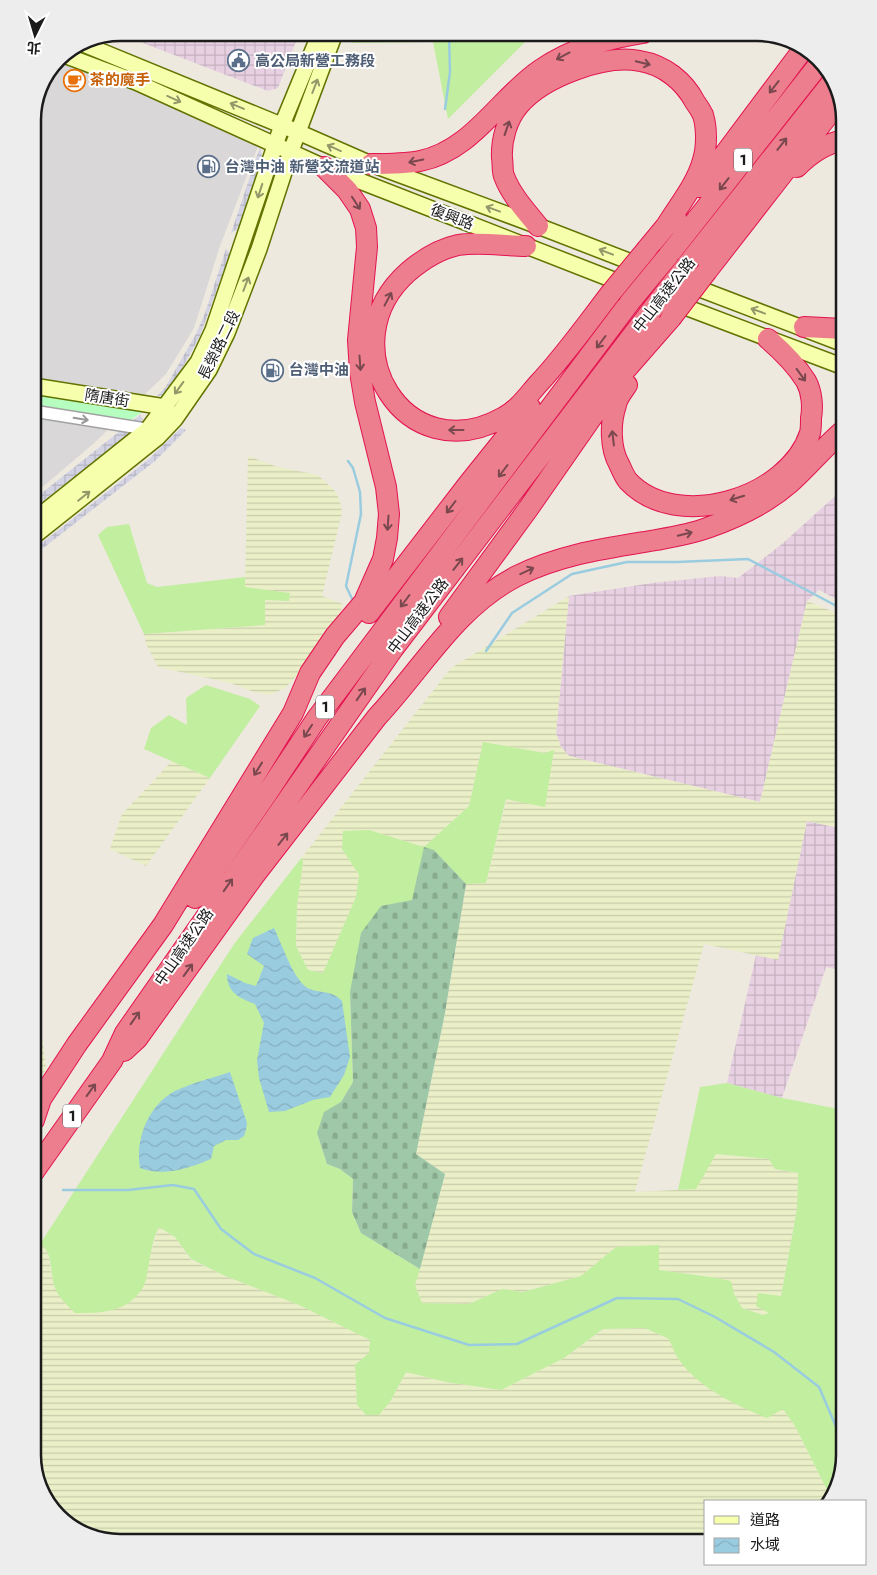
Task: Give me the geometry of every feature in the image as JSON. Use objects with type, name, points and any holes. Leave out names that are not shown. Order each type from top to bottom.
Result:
[{"type":"highway","points":[[371,164],[406,163],[442,154],[458,144],[487,120],[518,88],[539,71],[564,55],[591,44],[605,41]]},
{"type":"highway","points":[[666,226],[681,213],[799,54]]},
{"type":"highway","points":[[526,246],[490,243],[457,245],[436,252],[419,263],[402,278],[389,296],[380,315],[374,337],[374,360],[384,386],[399,407],[414,419],[431,426],[449,430],[469,430],[486,426],[506,416],[525,400],[538,383],[552,370],[610,294],[666,226],[704,160],[706,137],[703,115],[680,80],[661,68],[640,61],[615,60],[590,64],[571,70],[540,87],[519,104],[507,124],[502,149],[504,176],[516,199],[538,226]]},
{"type":"highway","name":"中山高速公路","points":[[41,1113],[50,1104],[117,1007],[144,972],[266,796],[317,718],[630,302],[816,69]]},
{"type":"highway","name":"中山高速公路","points":[[41,1160],[112,1061],[124,1033],[393,649],[651,311],[828,87]]},
{"type":"highway","points":[[376,717],[384,702],[477,580],[622,374],[671,318],[834,107]]},
{"type":"highway","points":[[773,188],[820,149],[836,142]]},
{"type":"highway","points":[[41,1099],[77,1044],[164,925],[293,713],[310,672],[335,636],[364,602],[375,581],[383,559],[389,514],[386,487],[365,402],[360,372],[358,340],[367,248],[366,228],[360,209],[351,196],[324,167]]},
{"type":"highway","points":[[804,327],[836,329]]},
{"type":"highway","points":[[651,342],[616,404],[611,430],[615,458],[628,480],[645,494],[668,504],[690,507],[717,504],[743,496],[767,484],[790,466],[800,454],[810,433],[813,406],[806,382],[787,356],[768,339]]},
{"type":"highway","points":[[293,713],[308,696],[366,616],[469,483],[528,410],[546,384],[552,370]]},
{"type":"highway","points":[[112,1061],[137,1039],[254,876],[376,717],[393,700],[443,636],[469,610],[516,576],[566,556],[681,535],[706,529],[731,519],[789,484],[836,438]]},
{"type":"main road","name":"長榮路二段","points":[[155,431],[165,407],[198,362],[213,330],[275,144],[317,41]]},
{"type":"main road","name":"長榮路二段","points":[[41,528],[63,505],[155,431],[175,420],[209,370],[227,334],[259,249],[291,151],[332,41]]},
{"type":"main road","name":"復興路","points":[[91,47],[282,125],[371,164],[836,341]]},
{"type":"main road","name":"復興路","points":[[72,58],[136,82],[324,167],[836,365]]},
{"type":"main road","name":"隋唐街","points":[[41,387],[165,407]]},
{"type":"main road","points":[[165,407],[175,420]]},
{"type":"main road","name":"長榮路二段","points":[[41,517],[63,505]]},
{"type":"street","name":"隋唐街","points":[[41,412],[155,431]]},
{"type":"shaded area","name":"高公局新營工務段","points":[[138,41],[296,41],[278,88],[268,91]]},
{"type":"shaded area","points":[[66,63],[118,82],[260,141],[220,246],[194,328],[166,374],[93,444],[41,488],[41,116],[49,86]]},
{"type":"shaded area","points":[[260,147],[262,156],[240,224],[231,233]]},
{"type":"shaded area","points":[[226,249],[229,252],[229,256],[200,336],[170,390],[166,395],[157,396],[165,388],[196,334]]},
{"type":"shaded area","points":[[140,415],[143,419],[142,423],[132,432],[41,503],[41,494]]},
{"type":"shaded area","points":[[181,428],[186,430],[155,461],[41,550],[41,544],[149,459]]},
{"type":"shaded area","points":[[836,495],[836,599],[819,590],[807,601],[760,802],[569,756],[561,747],[556,733],[569,596],[652,583],[720,576],[738,578],[782,544]]},
{"type":"shaded area","points":[[807,821],[836,827],[836,969],[826,967],[782,1098],[727,1083],[756,955],[778,959]]},
{"type":"green space","points":[[352,41],[526,41],[448,119],[433,42],[351,43]]},
{"type":"green space","points":[[41,395],[142,412],[127,423],[41,410]]},
{"type":"green space","points":[[248,456],[275,466],[318,475],[335,491],[340,501],[342,512],[322,596],[343,604],[334,631],[313,659],[285,688],[270,695],[254,692],[230,683],[158,667],[146,644],[144,634],[265,625],[265,600],[289,601],[290,593],[245,587]]},
{"type":"green space","points":[[129,524],[147,583],[157,587],[245,577],[245,587],[290,593],[289,601],[265,600],[265,625],[144,634],[98,535],[107,527]]},
{"type":"green space","points":[[569,596],[556,733],[561,747],[569,756],[760,802],[807,601],[836,613],[836,827],[807,821],[778,960],[704,944],[635,1192],[696,1189],[715,1154],[769,1159],[775,1169],[798,1173],[797,1209],[781,1296],[758,1293],[770,1313],[763,1315],[742,1308],[734,1294],[717,1278],[658,1270],[659,1246],[616,1247],[581,1276],[523,1292],[502,1289],[469,1304],[422,1303],[415,1285],[445,1174],[416,1154],[445,1013],[466,884],[486,883],[507,798],[545,807],[545,753],[483,742],[469,806],[424,847],[369,830],[342,849],[359,875],[356,897],[323,973],[308,970],[296,946],[297,906],[303,863],[302,857],[451,668]]},
{"type":"green space","points":[[206,685],[250,699],[260,706],[210,778],[144,749],[151,728],[169,715],[187,725],[186,698]]},
{"type":"green space","points":[[483,742],[545,753],[554,750],[545,807],[506,799],[486,883],[466,884],[434,850],[417,882],[412,901],[381,906],[350,992],[353,1082],[341,1102],[317,1133],[327,1164],[340,1169],[353,1179],[352,1212],[361,1233],[420,1269],[415,1285],[422,1303],[469,1304],[502,1289],[523,1292],[581,1276],[616,1247],[659,1245],[659,1270],[731,1281],[734,1294],[742,1308],[763,1315],[769,1313],[756,1306],[758,1293],[781,1296],[797,1209],[798,1173],[775,1169],[769,1159],[716,1154],[696,1189],[678,1190],[700,1087],[727,1083],[782,1098],[836,1108],[836,1454],[832,1480],[827,1490],[795,1426],[783,1409],[767,1418],[719,1395],[688,1370],[678,1358],[669,1339],[645,1328],[603,1329],[564,1358],[501,1390],[446,1382],[406,1372],[390,1402],[379,1415],[366,1415],[357,1405],[355,1365],[369,1353],[370,1340],[299,1305],[223,1275],[191,1259],[175,1237],[159,1227],[152,1247],[145,1284],[133,1300],[126,1305],[102,1312],[75,1313],[57,1293],[49,1257],[41,1242],[234,944],[302,857],[303,863],[297,906],[296,946],[308,970],[323,973],[356,897],[359,875],[342,849],[343,831],[369,830],[424,847],[469,806]]},
{"type":"green space","points":[[172,761],[210,778],[146,866],[110,849],[122,814]]},
{"type":"green space","points":[[424,847],[434,850],[466,884],[445,1013],[416,1154],[445,1174],[420,1269],[361,1233],[352,1212],[353,1179],[340,1169],[327,1164],[317,1133],[324,1112],[341,1102],[353,1082],[350,992],[361,933],[381,906],[412,900]]},
{"type":"green space","points":[[41,1029],[46,1069],[41,1077]]},
{"type":"green space","points":[[159,1227],[175,1237],[191,1260],[223,1275],[299,1305],[370,1340],[369,1353],[355,1365],[357,1405],[366,1415],[379,1415],[390,1402],[406,1372],[446,1382],[501,1390],[564,1358],[604,1329],[645,1328],[669,1339],[679,1360],[783,1409],[795,1426],[827,1490],[821,1500],[704,1500],[704,1534],[116,1534],[95,1530],[68,1514],[58,1503],[47,1485],[43,1470],[41,1454],[41,1244],[48,1253],[54,1286],[144,1286],[150,1254]]},
{"type":"water","points":[[274,928],[292,968],[301,982],[310,989],[328,993],[342,1001],[350,1057],[344,1075],[330,1097],[313,1100],[285,1111],[269,1112],[259,1078],[257,1060],[264,1023],[255,1004],[235,994],[229,986],[227,974],[256,986],[264,966],[247,954],[253,938]]},
{"type":"water","points":[[230,1072],[247,1123],[244,1136],[238,1140],[226,1140],[214,1146],[211,1159],[194,1165],[158,1172],[140,1168],[139,1157],[142,1135],[157,1105],[175,1091]]},
{"type":"waterway","points":[[445,109],[450,72],[449,41]]},
{"type":"waterway","points":[[348,461],[353,468],[360,492],[361,514],[346,586],[354,603]]},
{"type":"waterway","points":[[486,651],[512,613],[572,574],[627,562],[748,559],[836,606]]},
{"type":"waterway","points":[[63,1190],[128,1190],[173,1185],[194,1189],[221,1229],[254,1254],[315,1278],[385,1318],[469,1345],[517,1344],[617,1298],[678,1299],[715,1317],[774,1352],[819,1387],[836,1426]]},
{"type":"place","name":"高公局新營工務段","points":[[239,61]]},
{"type":"place","name":"茶的魔手","points":[[74,80]]},
{"type":"place","name":"台灣中油 新營交流道站","points":[[209,167]]},
{"type":"place","name":"台灣中油","points":[[273,370]]}]
